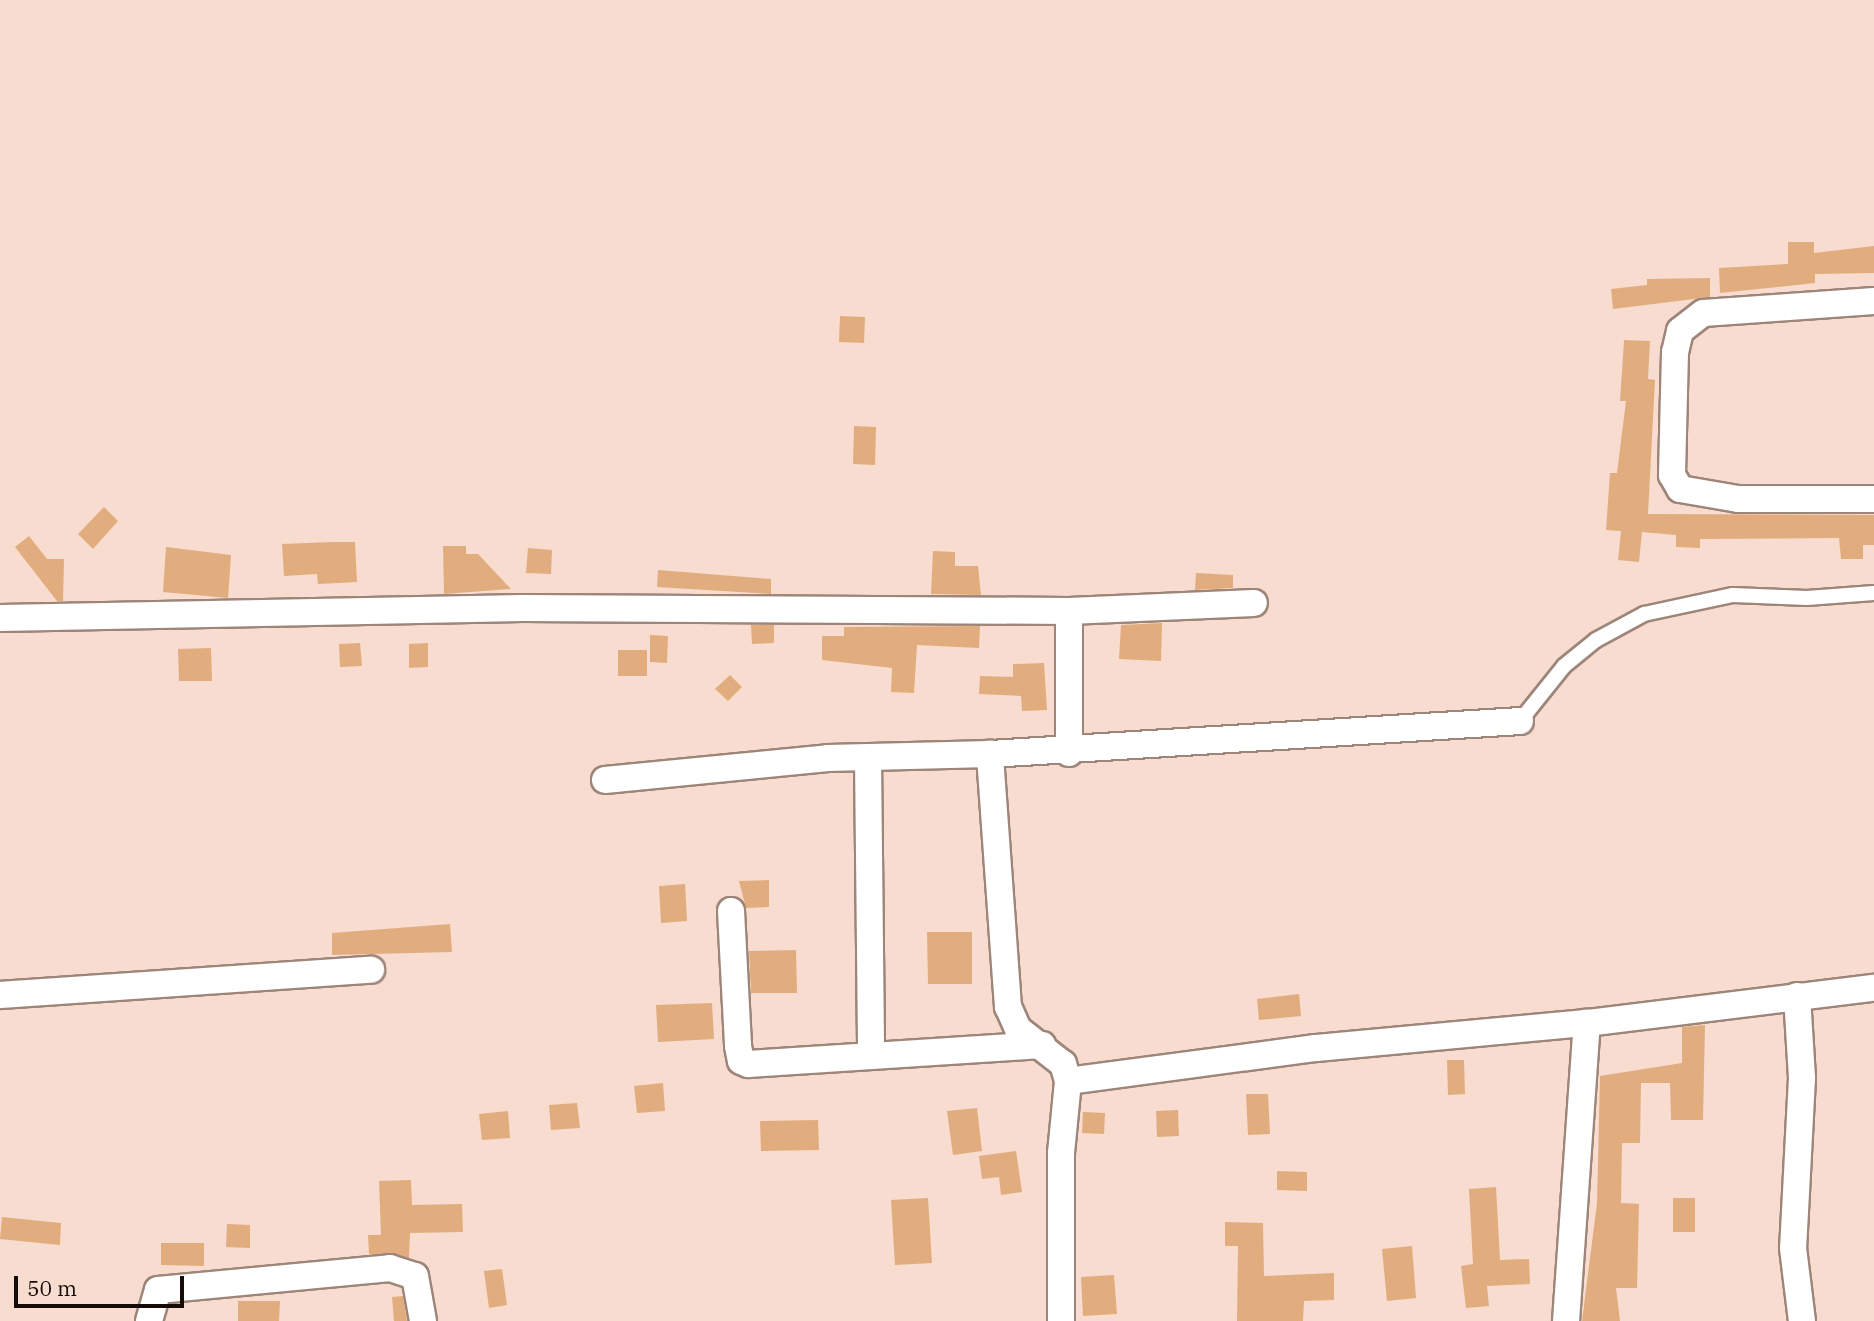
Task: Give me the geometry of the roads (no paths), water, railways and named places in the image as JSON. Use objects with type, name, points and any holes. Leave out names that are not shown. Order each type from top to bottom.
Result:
[{"type":"street","points":[[1874,301],[1703,313],[1680,331],[1675,352],[1672,475],[1681,489],[1738,499],[1874,499]]},
{"type":"street","points":[[0,618],[522,608],[1069,611],[1254,603]]},
{"type":"street","points":[[1069,611],[1069,753]]},
{"type":"street","points":[[605,780],[868,758],[1069,753],[1520,721]]},
{"type":"street","points":[[990,754],[1008,1007],[1018,1029],[1042,1045],[1063,1064],[1068,1082],[1061,1153],[1061,1321]]},
{"type":"street","points":[[868,758],[871,1056]]},
{"type":"street","points":[[731,911],[740,1061],[1042,1045]]},
{"type":"street","points":[[0,995],[370,970]]},
{"type":"street","points":[[1068,1082],[1316,1048],[1587,1023],[1874,988]]},
{"type":"street","points":[[1797,996],[1802,1078],[1793,1248],[1802,1321]]},
{"type":"street","points":[[1566,1321],[1587,1023]]},
{"type":"street","points":[[149,1321],[158,1290],[390,1268],[415,1276],[423,1321]]},
{"type":"lane","points":[[1520,721],[1564,666],[1596,640],[1644,614],[1733,595],[1807,598],[1874,593]]}]
